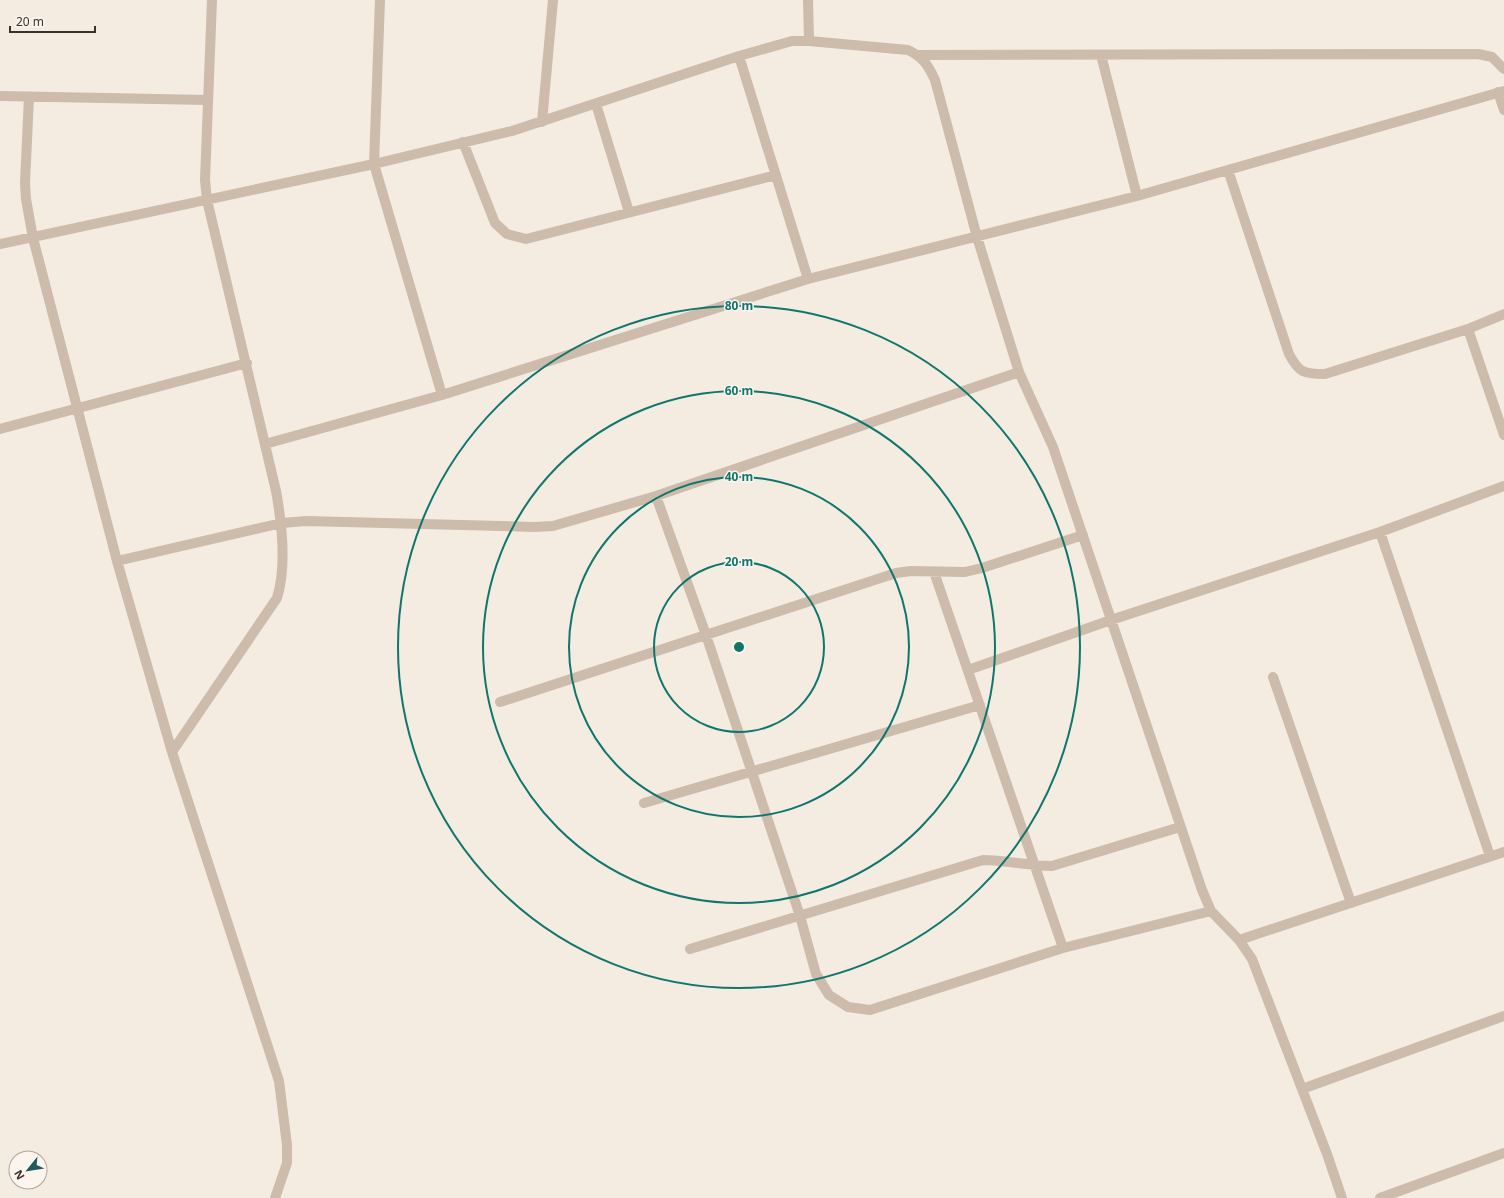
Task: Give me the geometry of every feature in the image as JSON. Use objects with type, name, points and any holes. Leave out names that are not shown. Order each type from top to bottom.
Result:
[{"type":"street","points":[[172,752],[277,598],[281,584],[282,523],[247,363],[207,200],[205,180],[212,0]]},
{"type":"street","points":[[380,0],[374,164],[442,395]]},
{"type":"street","points":[[542,122],[553,0]]},
{"type":"street","points":[[808,0],[809,41]]},
{"type":"street","points":[[0,244],[374,164],[464,142],[542,122],[739,56],[792,41],[809,41],[908,50],[919,55],[928,63],[935,80],[977,237],[1019,372],[1053,447],[1180,827],[1211,911],[1239,940],[1252,959],[1342,1198]]},
{"type":"street","points":[[919,55],[1478,54],[1492,57],[1504,69]]},
{"type":"street","points":[[1101,55],[1137,196]]},
{"type":"street","points":[[739,56],[808,278]]},
{"type":"street","points":[[265,444],[442,395],[808,278],[1137,196],[1501,92],[1504,110]]},
{"type":"street","points":[[0,96],[208,100]]},
{"type":"street","points":[[29,97],[25,183],[33,238],[117,561],[172,752],[279,1081],[287,1145],[287,1163],[275,1198]]},
{"type":"street","points":[[596,104],[629,212]]},
{"type":"street","points":[[464,142],[495,223],[507,234],[526,239],[776,175]]},
{"type":"street","points":[[1228,170],[1289,354],[1297,368],[1307,374],[1325,374],[1468,329],[1504,314]]},
{"type":"street","points":[[1468,329],[1504,435]]},
{"type":"street","points":[[0,429],[247,363]]},
{"type":"street","points":[[117,561],[282,523],[306,521],[534,528],[553,526],[656,496],[1019,372]]},
{"type":"street","points":[[968,670],[1111,620],[1380,532],[1504,486]]},
{"type":"street","points":[[656,496],[706,635],[752,772],[800,916],[816,974],[829,995],[848,1007],[870,1010],[1063,948],[1211,911]]},
{"type":"street","points":[[1380,532],[1490,856]]},
{"type":"street","points":[[500,702],[896,573],[965,572],[982,568],[1083,535]]},
{"type":"street","points":[[934,572],[1063,948]]},
{"type":"street","points":[[1273,677],[1351,903]]},
{"type":"street","points":[[644,803],[980,705]]},
{"type":"street","points":[[690,949],[983,860],[1000,860],[1035,866],[1052,866],[1180,827]]},
{"type":"street","points":[[1239,940],[1504,852]]},
{"type":"street","points":[[1302,1089],[1504,1016]]},
{"type":"street","points":[[1380,1198],[1504,1153]]}]
